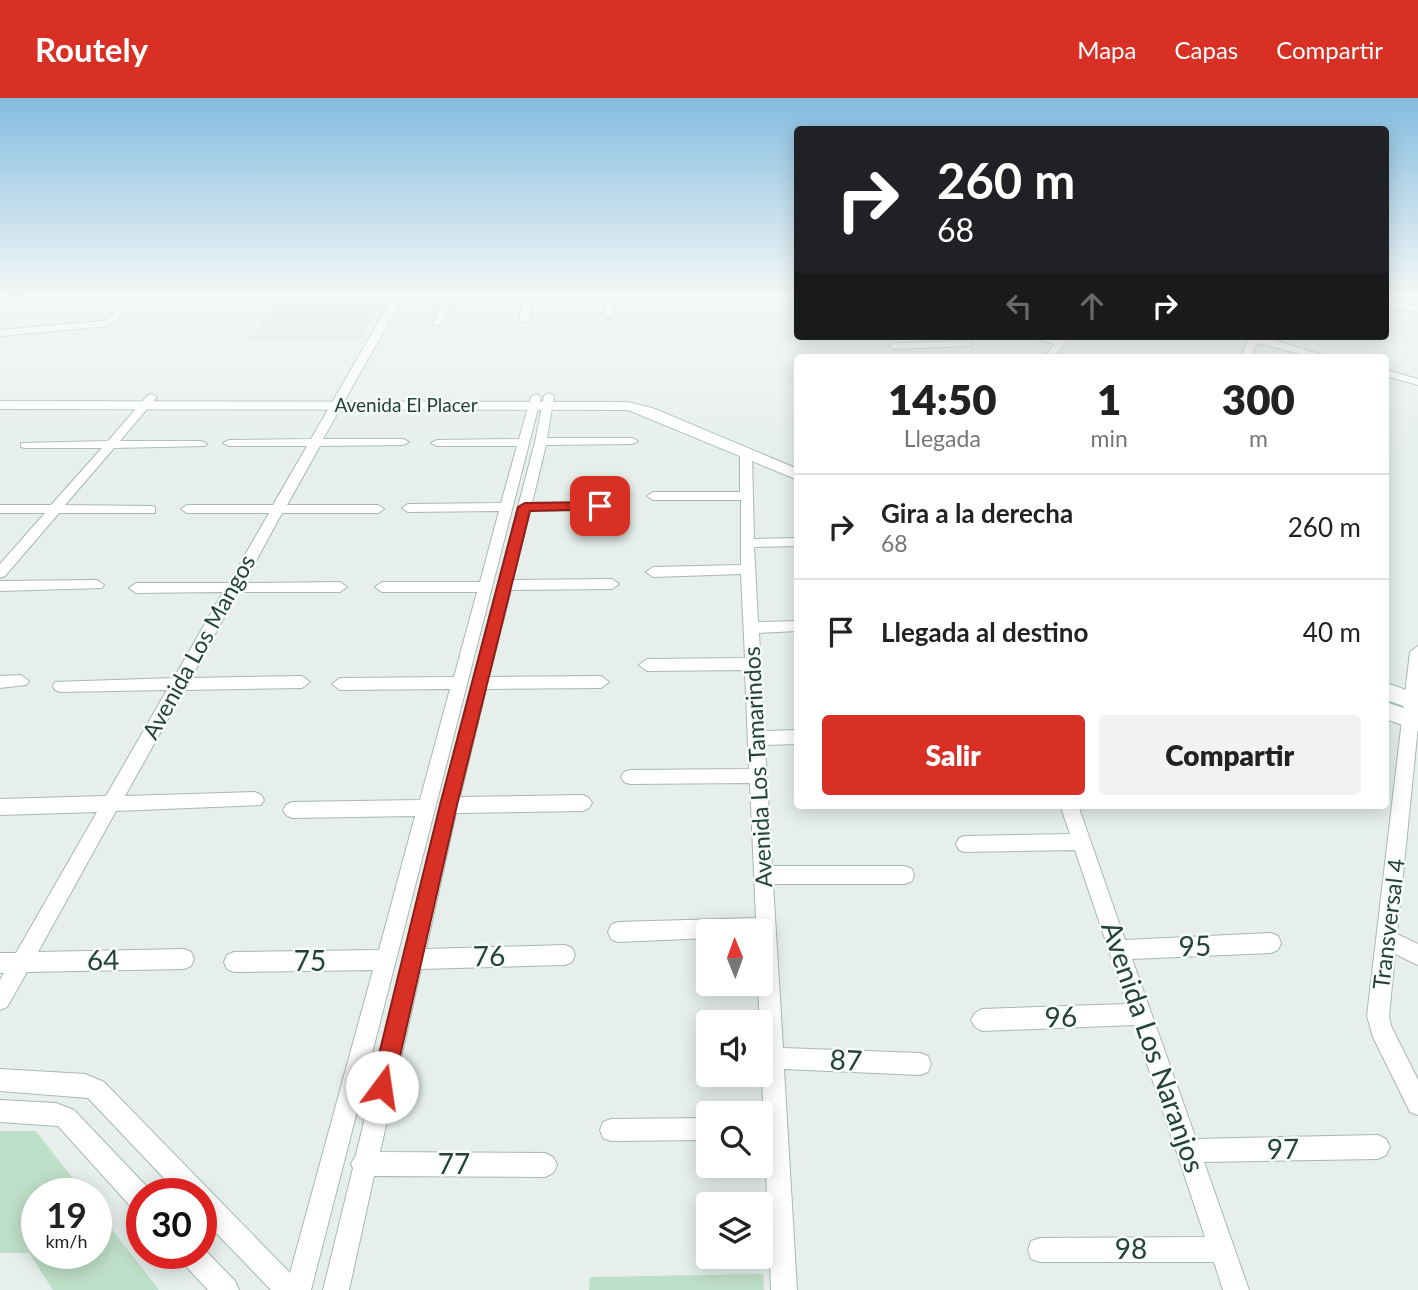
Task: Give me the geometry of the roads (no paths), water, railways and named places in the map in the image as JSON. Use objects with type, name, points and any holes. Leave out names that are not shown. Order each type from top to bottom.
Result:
[{"type":"street","name":"Avenida Los Mangos","points":[[0,1000],[366,351]]},
{"type":"street","points":[[1389,374],[1418,382]]},
{"type":"street","name":"Avenida El Placer","points":[[0,395],[148,402]]},
{"type":"street","name":"Avenida El Placer","points":[[0,405],[541,401],[626,397],[650,403],[794,462]]},
{"type":"street","name":"Avenida El Placer","points":[[541,401],[628,406],[650,412],[794,473]]},
{"type":"street","points":[[336,1290],[363,1164],[449,805],[525,507],[532,442],[541,401]]},
{"type":"street","points":[[0,573],[148,402]]},
{"type":"street","points":[[437,443],[632,441]]},
{"type":"street","points":[[229,443],[403,442]]},
{"type":"street","points":[[298,1290],[505,507],[532,442]]},
{"type":"street","points":[[25,445],[201,444]]},
{"type":"street","name":"Avenida Los Tamarindos","points":[[746,454],[748,569],[766,919]]},
{"type":"street","points":[[653,496],[745,495]]},
{"type":"street","points":[[525,507],[622,506]]},
{"type":"street","points":[[408,508],[505,507]]},
{"type":"street","points":[[0,509],[151,510]]},
{"type":"street","points":[[187,509],[378,509]]},
{"type":"street","points":[[748,543],[794,542]]},
{"type":"street","points":[[653,572],[748,569]]},
{"type":"street","points":[[504,585],[612,584]]},
{"type":"street","points":[[0,586],[97,585]]},
{"type":"street","points":[[136,587],[340,587]]},
{"type":"street","points":[[382,587],[484,587]]},
{"type":"street","points":[[752,628],[794,626]]},
{"type":"street","name":"Transversal 4","points":[[1418,652],[1415,711],[1378,1016],[1387,1042],[1418,1104]]},
{"type":"street","points":[[647,665],[754,664]]},
{"type":"street","points":[[0,682],[21,681]]},
{"type":"street","points":[[61,686],[302,682]]},
{"type":"street","points":[[481,683],[601,682]]},
{"type":"street","points":[[340,684],[459,683]]},
{"type":"street","points":[[1389,693],[1415,711]]},
{"type":"street","points":[[1389,710],[1415,711]]},
{"type":"street","points":[[757,738],[794,737]]},
{"type":"street","points":[[630,777],[758,776]]},
{"type":"street","points":[[0,807],[255,800]]},
{"type":"street","points":[[449,805],[583,803]]},
{"type":"street","points":[[292,810],[426,808]]},
{"type":"street","name":"Avenida Los Naranjos","points":[[1070,809],[1236,1290]]},
{"type":"street","points":[[965,844],[1081,842]]},
{"type":"street","points":[[763,875],[905,874]]},
{"type":"street","points":[[618,932],[696,929]]},
{"type":"street","points":[[1388,940],[1418,955]]},
{"type":"street","name":"95","points":[[1119,950],[1271,943]]},
{"type":"street","name":"76","points":[[413,959],[565,955]]},
{"type":"street","name":"64","points":[[0,963],[184,959]]},
{"type":"street","name":"75","points":[[234,962],[386,960]]},
{"type":"street","name":"96","points":[[982,1020],[1141,1014]]},
{"type":"street","name":"87","points":[[773,1058],[920,1065]]},
{"type":"street","points":[[0,1080],[85,1086],[96,1090],[181,1178]]},
{"type":"street","points":[[0,1111],[56,1114],[66,1118],[126,1183]]},
{"type":"street","points":[[611,1130],[696,1129]]},
{"type":"street","name":"97","points":[[1189,1151],[1378,1147]]},
{"type":"street","name":"77","points":[[363,1164],[545,1165]]},
{"type":"street","name":"Avenida Los Tamarindos","points":[[773,1178],[784,1290]]},
{"type":"street","points":[[217,1216],[289,1290]]},
{"type":"street","name":"98","points":[[1040,1250],[1222,1249]]},
{"type":"street","points":[[206,1269],[226,1290]]}]
